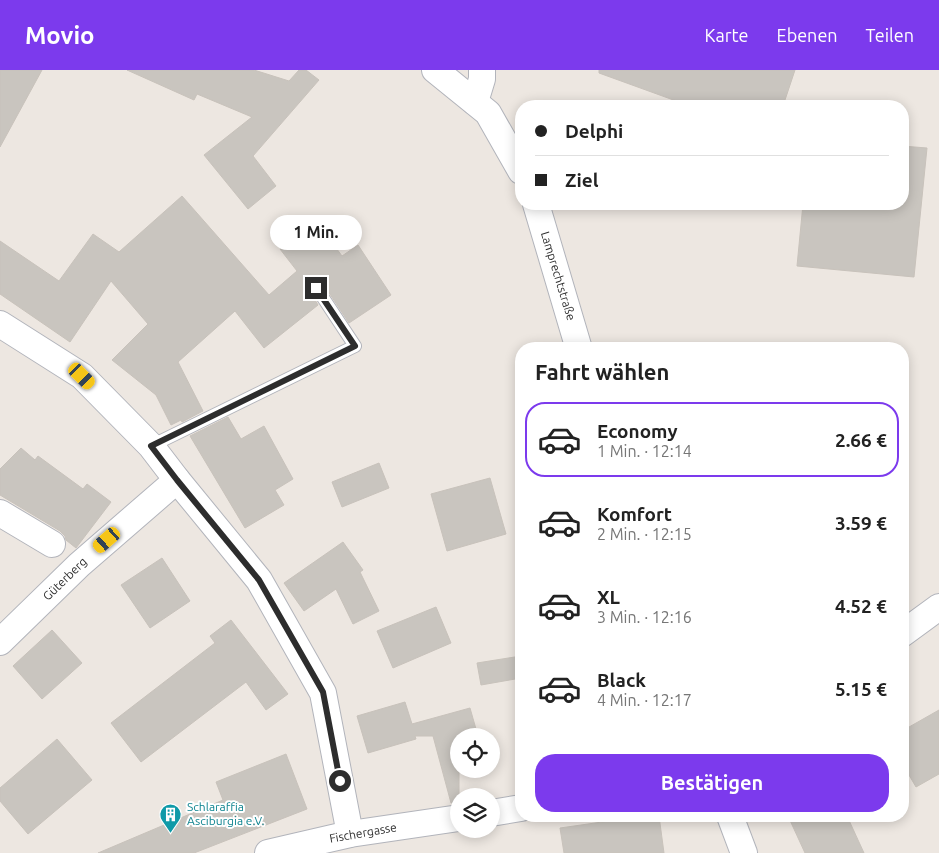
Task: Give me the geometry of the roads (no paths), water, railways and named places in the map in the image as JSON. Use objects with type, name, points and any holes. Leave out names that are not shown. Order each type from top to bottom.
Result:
[{"type":"street","points":[[435,70],[488,112],[515,160]]},
{"type":"street","points":[[475,102],[482,79],[482,70]]},
{"type":"street","name":"Lamprechtstraße","points":[[538,210],[577,342]]},
{"type":"street","points":[[0,324],[82,376],[151,446],[259,580],[323,692],[350,834]]},
{"type":"street","name":"Güterberg","points":[[0,642],[79,565],[177,480]]},
{"type":"street","points":[[0,513],[52,544]]},
{"type":"street","points":[[909,629],[939,607]]},
{"type":"street","points":[[500,812],[515,809]]},
{"type":"street","name":"Fischergasse","points":[[268,853],[350,834],[450,819]]},
{"type":"street","points":[[732,822],[744,853]]},
{"type":"lane","points":[[151,446],[355,346],[316,288]]},
{"type":"place","name":"Schlaraffia Asciburgia e.V.","points":[[171,833]]}]
